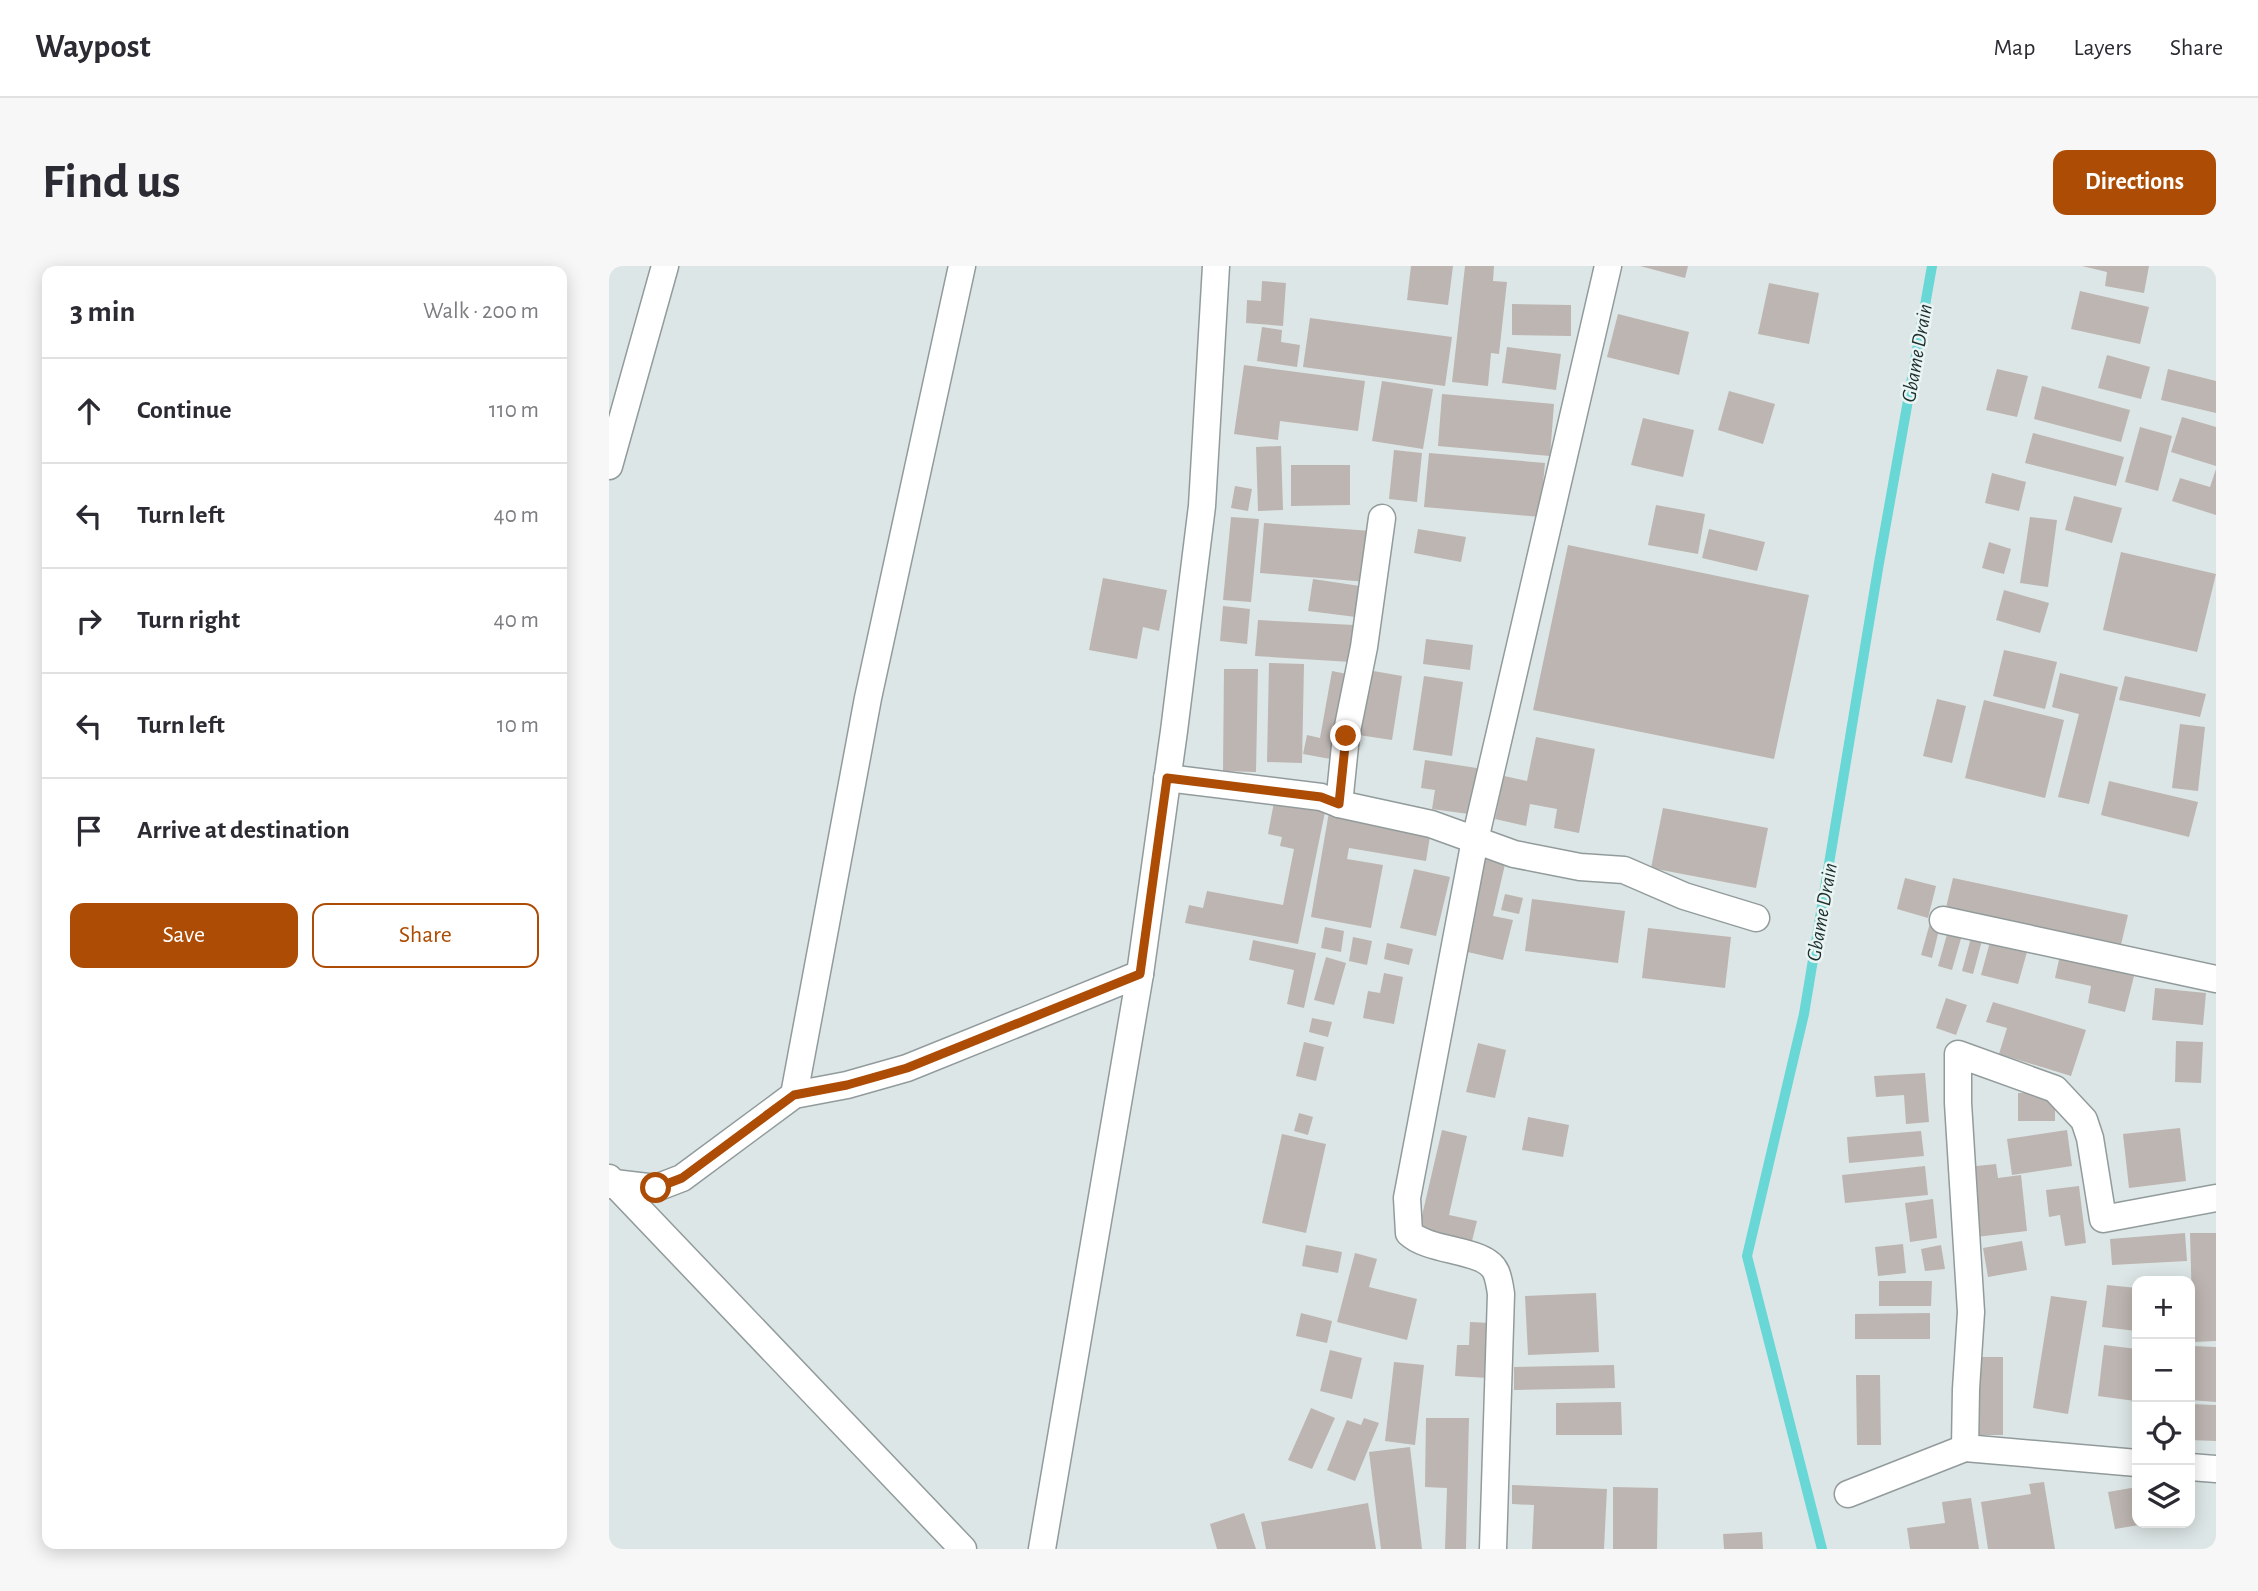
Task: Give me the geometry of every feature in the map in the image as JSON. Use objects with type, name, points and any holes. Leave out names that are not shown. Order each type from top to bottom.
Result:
[{"type":"street","points":[[609,466],[665,266]]},
{"type":"street","points":[[794,1095],[869,698],[962,266]]},
{"type":"street","points":[[1042,1549],[1140,974],[1167,778],[1202,506],[1216,266]]},
{"type":"street","points":[[1493,1549],[1501,1294],[1496,1270],[1479,1257],[1419,1242],[1409,1233],[1406,1198],[1475,840],[1608,266]]},
{"type":"street","points":[[1339,804],[1346,736],[1364,647],[1382,518]]},
{"type":"street","points":[[1167,778],[1321,797],[1339,804],[1431,824],[1514,854],[1580,867],[1624,870],[1684,896],[1756,918]]},
{"type":"street","points":[[1943,920],[2216,979]]},
{"type":"street","points":[[611,1182],[656,1188],[682,1178],[794,1095],[847,1085],[907,1068],[1140,974]]},
{"type":"street","points":[[1965,1447],[1971,1312],[1958,1103],[1958,1054],[2055,1089],[2084,1119],[2090,1138],[2103,1219],[2216,1198]]},
{"type":"street","points":[[611,1182],[963,1549]]},
{"type":"street","points":[[1848,1494],[1965,1447],[2132,1463]]},
{"type":"street","points":[[2195,1467],[2216,1469]]},
{"type":"building","points":[[1411,266],[1453,266],[1448,305],[1407,300]]},
{"type":"building","points":[[1465,266],[1494,266],[1493,281],[1507,282],[1499,354],[1491,353],[1488,386],[1452,382]]},
{"type":"building","points":[[1640,266],[1688,266],[1685,278]]},
{"type":"building","points":[[2082,266],[2149,266],[2144,293],[2105,286],[2107,272]]},
{"type":"building","points":[[1262,281],[1286,283],[1283,326],[1246,323],[1247,300],[1261,301]]},
{"type":"building","points":[[1769,283],[1819,293],[1809,344],[1758,334]]},
{"type":"building","points":[[2080,291],[2149,307],[2140,344],[2071,329]]},
{"type":"building","points":[[1512,304],[1571,305],[1571,336],[1512,335]]},
{"type":"building","points":[[1618,314],[1689,332],[1679,375],[1607,357]]},
{"type":"building","points":[[1310,318],[1452,337],[1445,386],[1303,367]]},
{"type":"building","points":[[1262,327],[1282,330],[1281,342],[1300,345],[1297,367],[1257,361]]},
{"type":"building","points":[[1507,347],[1561,354],[1556,390],[1502,383]]},
{"type":"building","points":[[2107,355],[2150,367],[2141,399],[2098,388]]},
{"type":"building","points":[[1244,365],[1365,381],[1358,431],[1280,421],[1278,440],[1234,434]]},
{"type":"building","points":[[1997,369],[2028,376],[2017,417],[1986,410]]},
{"type":"building","points":[[2168,369],[2216,381],[2216,413],[2161,400]]},
{"type":"building","points":[[1382,381],[1433,389],[1423,449],[1372,441]]},
{"type":"building","points":[[2042,386],[2130,410],[2121,442],[2034,419]]},
{"type":"building","points":[[1729,391],[1775,404],[1763,444],[1718,430]]},
{"type":"building","points":[[1442,394],[1554,404],[1550,456],[1438,446]]},
{"type":"building","points":[[2182,417],[2216,427],[2216,466],[2171,452]]},
{"type":"building","points":[[1643,418],[1694,430],[1683,477],[1631,465]]},
{"type":"building","points":[[2140,427],[2172,436],[2158,491],[2125,482]]},
{"type":"building","points":[[2033,433],[2124,457],[2116,486],[2025,463]]},
{"type":"building","points":[[1281,446],[1283,510],[1258,511],[1256,447]]},
{"type":"building","points":[[1394,450],[1422,453],[1417,502],[1389,499]]},
{"type":"building","points":[[1429,453],[1545,463],[1540,517],[1424,507]]},
{"type":"building","points":[[1291,465],[1350,465],[1350,505],[1291,506]]},
{"type":"building","points":[[2216,469],[2216,515],[2172,501],[2180,478],[2210,487]]},
{"type":"building","points":[[1992,473],[2026,482],[2019,511],[1985,503]]},
{"type":"building","points":[[1235,486],[1252,489],[1248,511],[1231,508]]},
{"type":"building","points":[[2074,496],[2122,508],[2112,543],[2065,530]]},
{"type":"building","points":[[1656,505],[1705,514],[1698,554],[1648,545]]},
{"type":"building","points":[[1231,517],[1259,519],[1251,602],[1223,600]]},
{"type":"building","points":[[2030,517],[2057,520],[2048,587],[2020,583]]},
{"type":"building","points":[[1264,523],[1371,531],[1367,582],[1260,573]]},
{"type":"building","points":[[1418,529],[1466,537],[1461,562],[1414,553]]},
{"type":"building","points":[[1709,529],[1765,542],[1757,571],[1702,558]]},
{"type":"building","points":[[1989,542],[2011,549],[2004,574],[1982,568]]},
{"type":"building","points":[[1568,545],[1809,595],[1774,759],[1533,710]]},
{"type":"building","points":[[2121,552],[2216,574],[2197,652],[2103,630]]},
{"type":"building","points":[[1103,578],[1167,590],[1159,631],[1143,627],[1137,659],[1089,650]]},
{"type":"building","points":[[1313,579],[1360,586],[1356,617],[1308,611]]},
{"type":"building","points":[[2004,590],[2049,603],[2040,633],[1996,620]]},
{"type":"building","points":[[1223,606],[1250,609],[1247,644],[1220,641]]},
{"type":"building","points":[[1258,620],[1354,625],[1351,662],[1255,656]]},
{"type":"building","points":[[1426,639],[1473,645],[1470,670],[1423,664]]},
{"type":"building","points":[[2004,650],[2057,662],[2045,709],[1993,696]]},
{"type":"building","points":[[1269,663],[1304,664],[1302,763],[1267,762]]},
{"type":"building","points":[[1224,669],[1258,669],[1256,772],[1223,771]]},
{"type":"building","points":[[1362,669],[1402,676],[1392,740],[1352,734]]},
{"type":"building","points":[[1332,671],[1352,675],[1336,760],[1303,754],[1307,735],[1320,738]]},
{"type":"building","points":[[2060,673],[2118,687],[2089,804],[2058,797],[2079,714],[2052,707]]},
{"type":"building","points":[[1424,676],[1463,682],[1452,756],[1413,750]]},
{"type":"building","points":[[2125,676],[2206,694],[2200,717],[2119,700]]},
{"type":"building","points":[[1937,699],[1966,706],[1952,763],[1923,756]]},
{"type":"building","points":[[1984,700],[2064,720],[2045,798],[1965,778]]},
{"type":"building","points":[[2180,724],[2205,727],[2198,791],[2172,788]]},
{"type":"building","points":[[1536,737],[1595,749],[1579,833],[1554,828],[1557,809],[1530,804],[1526,826],[1495,819],[1504,776],[1527,781]]},
{"type":"building","points":[[1425,760],[1483,769],[1476,815],[1432,809],[1435,790],[1421,788]]},
{"type":"building","points":[[2109,781],[2198,802],[2189,837],[2101,815]]},
{"type":"building","points":[[1274,802],[1325,812],[1298,944],[1185,923],[1189,905],[1203,908],[1207,891],[1283,905],[1294,849],[1280,846],[1282,837],[1268,834]]},
{"type":"building","points":[[1663,808],[1768,828],[1756,888],[1651,868]]},
{"type":"building","points":[[1329,812],[1431,830],[1426,861],[1349,848],[1347,859],[1383,865],[1371,928],[1311,917]]},
{"type":"building","points":[[1485,856],[1506,860],[1493,916],[1513,920],[1503,960],[1463,951]]},
{"type":"building","points":[[1414,869],[1450,877],[1436,936],[1400,928]]},
{"type":"building","points":[[1905,878],[1936,886],[1928,918],[1897,909]]},
{"type":"building","points":[[1953,878],[2128,915],[2120,949],[1945,912]]},
{"type":"building","points":[[1505,894],[1523,898],[1519,914],[1501,910]]},
{"type":"building","points":[[1532,899],[1625,911],[1618,963],[1525,951]]},
{"type":"building","points":[[1930,923],[1940,926],[1932,958],[1921,955]]},
{"type":"building","points":[[1950,924],[1964,928],[1952,970],[1938,966]]},
{"type":"building","points":[[1325,927],[1344,931],[1341,952],[1321,948]]},
{"type":"building","points":[[1648,928],[1731,937],[1725,988],[1642,978]]},
{"type":"building","points":[[1972,934],[1983,937],[1973,974],[1962,971]]},
{"type":"building","points":[[1353,937],[1372,941],[1367,965],[1349,961]]},
{"type":"building","points":[[1253,940],[1316,953],[1304,1008],[1287,1004],[1294,970],[1249,960]]},
{"type":"building","points":[[1990,942],[2027,952],[2018,984],[1981,975]]},
{"type":"building","points":[[1387,943],[1413,949],[1409,965],[1384,959]]},
{"type":"building","points":[[2060,955],[2135,972],[2125,1012],[2088,1003],[2091,986],[2055,978]]},
{"type":"building","points":[[1326,957],[1346,963],[1334,1005],[1314,1000]]},
{"type":"building","points":[[1384,973],[1403,977],[1394,1024],[1363,1018],[1368,991],[1380,993]]},
{"type":"building","points":[[2155,988],[2206,993],[2203,1025],[2152,1020]]},
{"type":"building","points":[[1946,998],[1967,1005],[1956,1035],[1936,1028]]},
{"type":"building","points":[[1993,1002],[2086,1030],[2071,1076],[1999,1054],[2007,1028],[1986,1022]]},
{"type":"building","points":[[1312,1018],[1332,1022],[1328,1037],[1309,1032]]},
{"type":"building","points":[[2176,1041],[2203,1042],[2201,1083],[2175,1082]]},
{"type":"building","points":[[1304,1042],[1324,1047],[1316,1081],[1296,1076]]},
{"type":"building","points":[[1478,1043],[1506,1050],[1495,1098],[1466,1092]]},
{"type":"building","points":[[1925,1073],[1929,1122],[1906,1124],[1904,1095],[1876,1097],[1874,1076]]},
{"type":"building","points":[[2055,1092],[2055,1121],[2018,1121],[2018,1093]]},
{"type":"building","points":[[1299,1113],[1313,1117],[1308,1135],[1294,1131]]},
{"type":"building","points":[[1528,1117],[1569,1125],[1563,1157],[1522,1150]]},
{"type":"building","points":[[2180,1128],[2186,1181],[2129,1188],[2123,1134]]},
{"type":"building","points":[[1442,1130],[1467,1136],[1449,1215],[1477,1221],[1470,1249],[1417,1237]]},
{"type":"building","points":[[2067,1130],[2072,1166],[2012,1175],[2007,1139]]},
{"type":"building","points":[[1921,1131],[1924,1156],[1849,1163],[1847,1137]]},
{"type":"building","points":[[1282,1134],[1326,1144],[1306,1233],[1262,1223]]},
{"type":"building","points":[[1996,1164],[1998,1178],[2021,1175],[2027,1231],[1976,1237],[1967,1167]]},
{"type":"building","points":[[1925,1166],[1928,1195],[1845,1203],[1842,1175]]},
{"type":"building","points":[[2079,1186],[2086,1243],[2065,1246],[2060,1215],[2049,1217],[2046,1190]]},
{"type":"building","points":[[1933,1199],[1937,1238],[1910,1242],[1905,1203]]},
{"type":"building","points":[[2185,1233],[2187,1261],[2112,1265],[2110,1239]]},
{"type":"building","points":[[2190,1233],[2216,1233],[2216,1341],[2195,1342],[2195,1276],[2191,1276]]},
{"type":"building","points":[[2022,1241],[2027,1270],[1988,1277],[1983,1248]]},
{"type":"building","points":[[1903,1244],[1906,1273],[1878,1276],[1875,1247]]},
{"type":"building","points":[[1306,1245],[1342,1252],[1338,1273],[1302,1266]]},
{"type":"building","points":[[1941,1245],[1945,1269],[1925,1271],[1921,1249]]},
{"type":"building","points":[[1355,1253],[1377,1259],[1369,1287],[1417,1299],[1407,1340],[1337,1322]]},
{"type":"building","points":[[1879,1281],[1932,1281],[1931,1306],[1879,1306]]},
{"type":"building","points":[[2107,1285],[2132,1288],[2132,1330],[2102,1327]]},
{"type":"building","points":[[1596,1293],[1599,1352],[1528,1355],[1525,1296]]},
{"type":"building","points":[[2051,1296],[2087,1301],[2068,1414],[2033,1408]]},
{"type":"building","points":[[1301,1313],[1332,1321],[1327,1343],[1296,1336]]},
{"type":"building","points":[[1930,1313],[1930,1339],[1855,1339],[1855,1314]]},
{"type":"building","points":[[1470,1322],[1491,1323],[1488,1378],[1455,1376],[1457,1345],[1469,1345]]},
{"type":"building","points":[[2104,1345],[2132,1348],[2132,1401],[2098,1396]]},
{"type":"building","points":[[2195,1346],[2216,1347],[2216,1402],[2195,1400]]},
{"type":"building","points":[[1330,1350],[1362,1358],[1352,1399],[1320,1391]]},
{"type":"building","points":[[1980,1357],[2003,1357],[2003,1435],[1979,1435]]},
{"type":"building","points":[[1394,1362],[1424,1365],[1415,1445],[1385,1441]]},
{"type":"building","points":[[1614,1365],[1615,1388],[1514,1390],[1514,1367]]},
{"type":"building","points":[[1856,1375],[1880,1375],[1881,1445],[1857,1445]]},
{"type":"building","points":[[1621,1402],[1622,1435],[1556,1435],[1556,1403]]},
{"type":"building","points":[[2195,1404],[2216,1405],[2216,1441],[2195,1440]]},
{"type":"building","points":[[1311,1408],[1335,1418],[1312,1469],[1288,1460]]},
{"type":"building","points":[[1364,1418],[1379,1423],[1355,1481],[1327,1470],[1347,1420],[1361,1425]]},
{"type":"building","points":[[1426,1418],[1469,1418],[1466,1549],[1445,1549],[1447,1488],[1425,1487]]},
{"type":"building","points":[[1410,1447],[1422,1549],[1381,1549],[1369,1452]]},
{"type":"building","points":[[2044,1482],[2055,1549],[1988,1549],[1981,1502],[2031,1494],[2029,1484]]},
{"type":"building","points":[[1512,1485],[1607,1489],[1604,1549],[1532,1549],[1534,1505],[1512,1504]]},
{"type":"building","points":[[1613,1487],[1658,1488],[1657,1549],[1613,1549]]},
{"type":"building","points":[[2132,1488],[2132,1526],[2115,1529],[2108,1492]]},
{"type":"building","points":[[1971,1498],[1979,1549],[1910,1549],[1907,1528],[1945,1523],[1942,1502]]},
{"type":"building","points":[[1368,1503],[1376,1549],[1266,1549],[1261,1522]]},
{"type":"building","points":[[1244,1513],[1256,1549],[1217,1549],[1210,1524]]},
{"type":"building","points":[[1762,1532],[1763,1549],[1724,1549],[1723,1534]]},
{"type":"waterway","name":"Gbame Drain","points":[[1822,1549],[1747,1256],[1804,1014],[1879,563],[1932,266]]},
{"type":"route","points":[[656,1188],[682,1178],[794,1095],[847,1085],[907,1068],[1140,974],[1167,778],[1321,797],[1339,804],[1346,736]]}]
